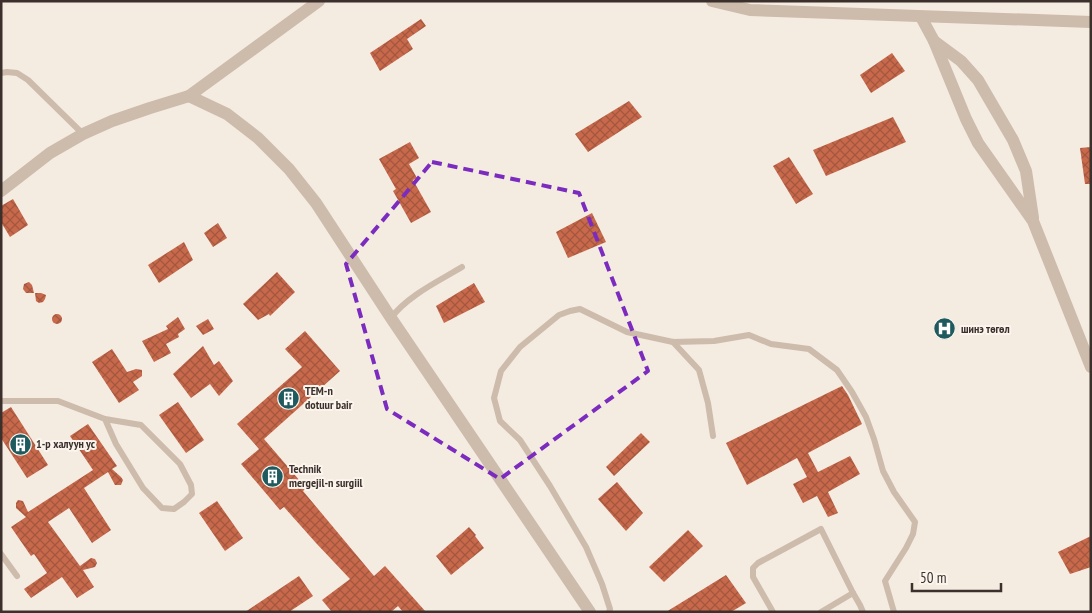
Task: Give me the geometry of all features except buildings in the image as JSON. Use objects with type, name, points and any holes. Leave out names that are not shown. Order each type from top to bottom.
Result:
[{"type":"street","points":[[1,191],[50,153],[83,134],[112,121],[189,96],[319,1]]},
{"type":"street","points":[[712,1],[750,10],[1091,22]]},
{"type":"street","points":[[921,17],[934,41],[966,119],[978,143],[1033,221],[1091,367]]},
{"type":"street","points":[[934,41],[961,61],[978,80],[1013,140],[1026,172],[1033,221]]},
{"type":"street","points":[[189,96],[226,114],[258,138],[289,169],[316,203],[584,610]]},
{"type":"lane","points":[[1,73],[17,73],[28,80],[83,134]]},
{"type":"lane","points":[[391,318],[396,310],[405,302],[462,267]]},
{"type":"lane","points":[[609,612],[610,609],[602,584],[586,547],[520,440],[500,421],[494,398],[501,371],[520,347],[559,316],[580,309],[627,332],[674,342],[714,341],[749,336],[770,344],[809,349],[837,370],[866,417],[883,471],[894,492],[915,522],[913,534],[885,582],[894,612]]},
{"type":"lane","points":[[674,342],[698,370],[708,402],[712,436]]},
{"type":"lane","points":[[1,401],[58,401],[105,419],[141,425],[180,464],[191,485],[192,494],[174,509],[162,508],[143,488],[116,444],[105,419]]},
{"type":"lane","points":[[773,612],[753,577],[753,568],[758,563],[821,529],[863,612]]},
{"type":"lane","points":[[1,554],[16,576]]},
{"type":"lane","points":[[821,612],[853,593]]},
{"type":"highlighted area","points":[[432,162],[579,193],[648,371],[500,479],[387,409],[346,264]]},
{"type":"place","name":"шинэ төгөл","points":[[945,329]]},
{"type":"place","name":"TEM-n dotuur bair","points":[[289,398]]},
{"type":"place","name":"1-р халуун ус","points":[[20,444]]},
{"type":"place","name":"Technik mergejil-n surgiil","points":[[273,476]]}]
